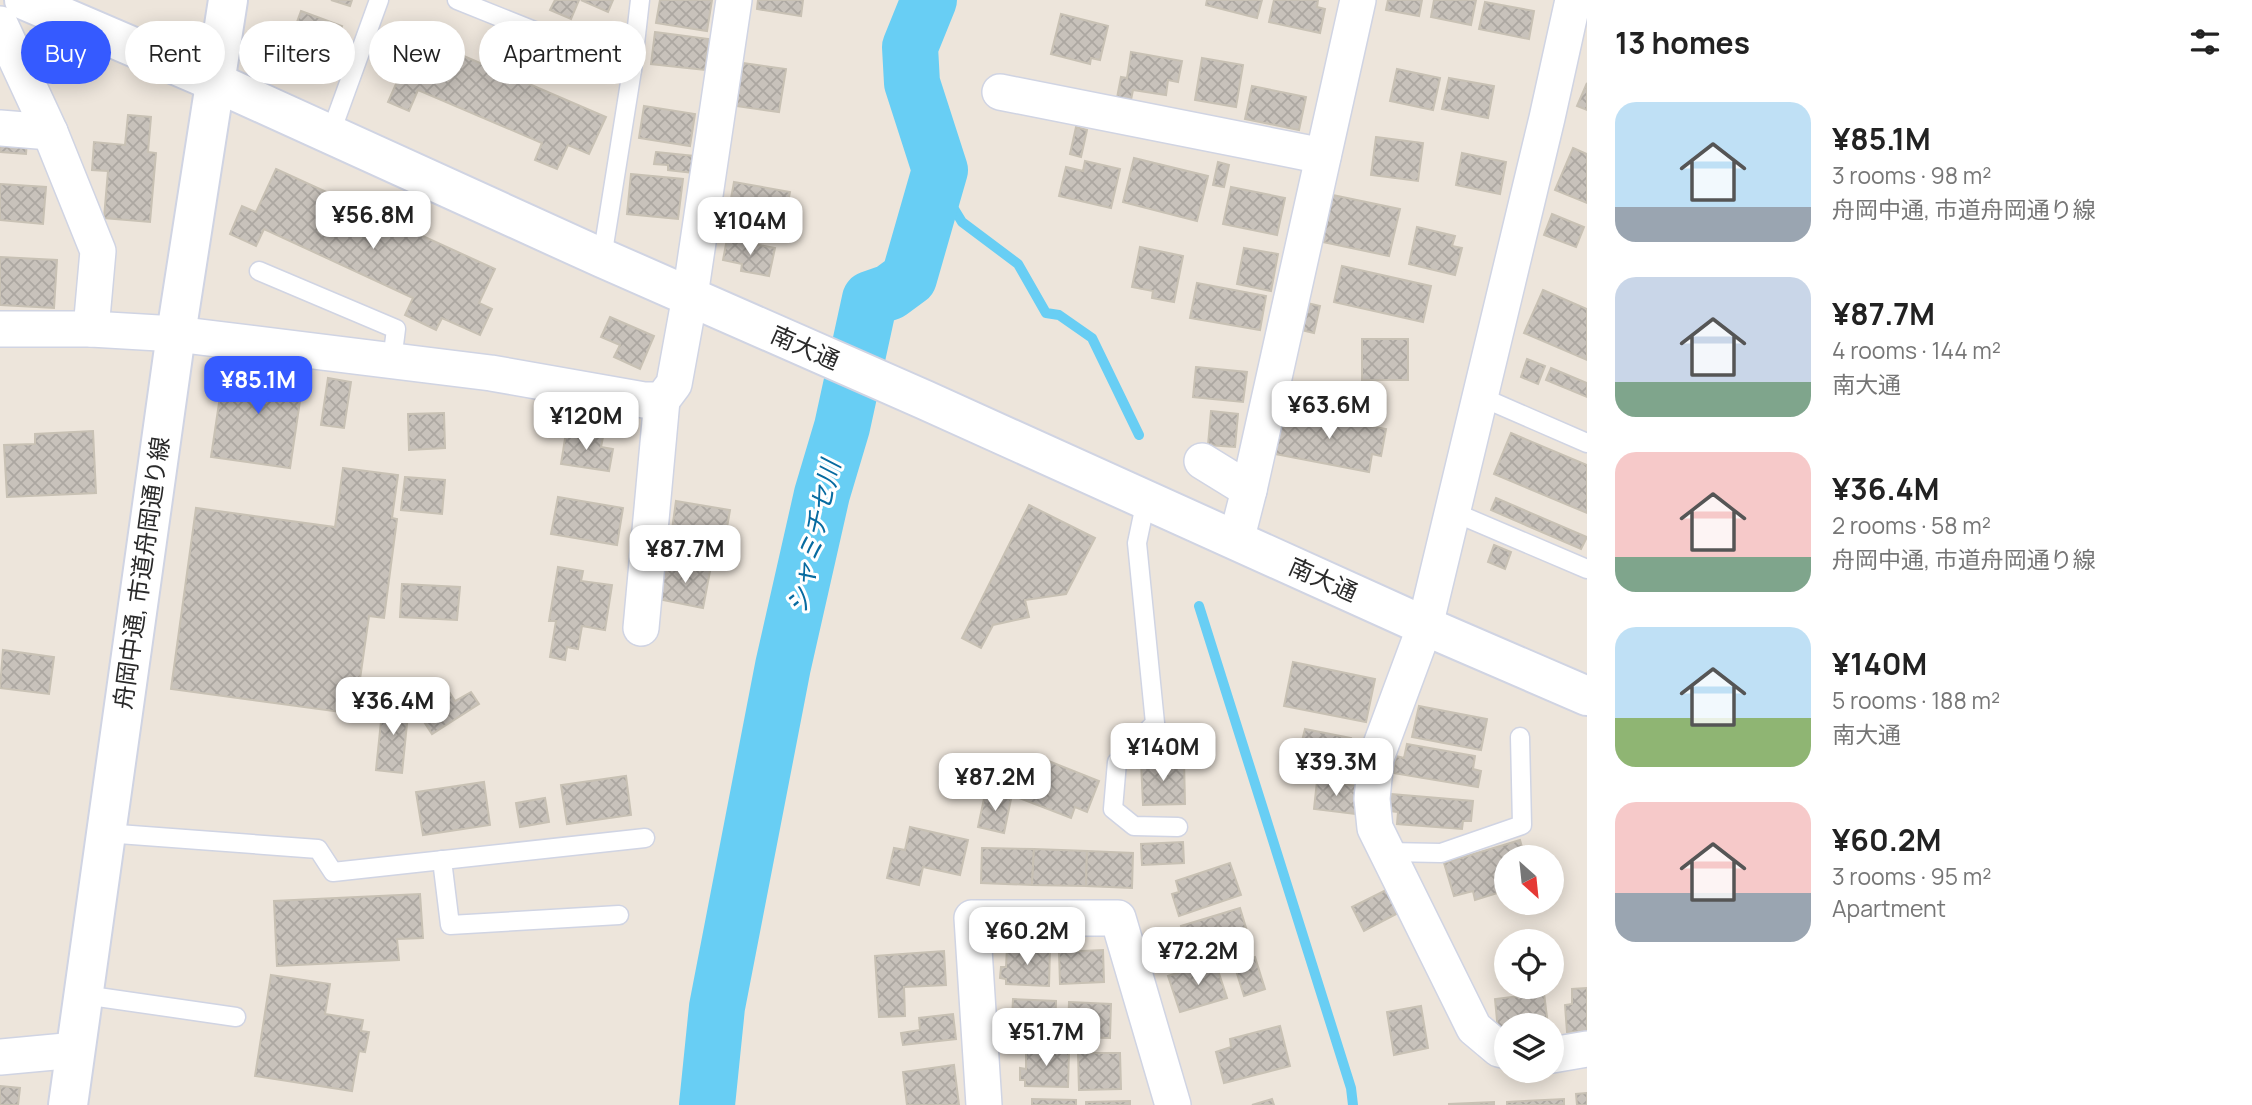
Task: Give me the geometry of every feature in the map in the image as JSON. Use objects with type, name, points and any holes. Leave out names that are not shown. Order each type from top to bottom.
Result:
[{"type":"street","name":"南大通","points":[[24,0],[125,43]]},
{"type":"street","name":"舟岡中通, 市道舟岡通り線","points":[[225,21],[228,0]]},
{"type":"street","points":[[641,628],[662,400],[674,384],[690,296],[734,0]]},
{"type":"street","points":[[1236,541],[1358,0]]},
{"type":"street","points":[[1494,1045],[1474,1028],[1375,828],[1372,799],[1376,758],[1425,626],[1544,132],[1573,0]]},
{"type":"street","points":[[0,24],[50,132],[98,251],[91,329]]},
{"type":"street","name":"舟岡中通, 市道舟岡通り線","points":[[68,1105],[176,334],[215,84]]},
{"type":"street","name":"南大通","points":[[219,84],[783,339],[1587,696]]},
{"type":"street","points":[[1000,92],[1323,156]]},
{"type":"street","points":[[0,128],[50,132]]},
{"type":"street","points":[[0,329],[91,329],[176,334],[491,373],[644,400],[662,400]]},
{"type":"street","points":[[1202,461],[1249,490]]},
{"type":"street","points":[[984,1105],[972,918],[1118,918],[1173,1105]]},
{"type":"street","points":[[1564,1053],[1587,1049]]},
{"type":"street","points":[[0,1057],[76,1050]]},
{"type":"lane","points":[[330,135],[379,0]]},
{"type":"lane","points":[[457,0],[510,21]]},
{"type":"lane","points":[[638,21],[640,0]]},
{"type":"lane","points":[[603,258],[630,84]]},
{"type":"lane","points":[[260,271],[396,329],[392,361]]},
{"type":"lane","points":[[1479,396],[1587,443]]},
{"type":"lane","points":[[1146,500],[1137,543],[1155,723],[1116,762],[1113,809],[1134,826],[1178,827]]},
{"type":"lane","points":[[1451,511],[1587,569]]},
{"type":"lane","points":[[1387,852],[1441,853],[1522,825],[1520,737]]},
{"type":"lane","points":[[106,834],[318,849],[333,872],[645,838]]},
{"type":"lane","points":[[442,860],[450,925],[619,915]]},
{"type":"lane","points":[[84,995],[236,1017]]},
{"type":"building","points":[[331,0],[352,0],[350,6]]},
{"type":"building","points":[[555,0],[579,0],[571,19],[550,10]]},
{"type":"building","points":[[581,0],[613,0],[608,12]]},
{"type":"building","points":[[660,0],[712,0],[707,31],[656,23]]},
{"type":"building","points":[[758,0],[803,0],[801,16],[757,9]]},
{"type":"building","points":[[1207,0],[1262,0],[1257,18],[1206,5]]},
{"type":"building","points":[[1274,0],[1318,0],[1317,7],[1325,9],[1320,33],[1269,22]]},
{"type":"building","points":[[1388,0],[1422,0],[1419,16],[1386,10]]},
{"type":"building","points":[[1434,0],[1476,0],[1471,25],[1431,17]]},
{"type":"building","points":[[1485,2],[1534,11],[1529,39],[1479,29]]},
{"type":"building","points":[[301,11],[328,21],[297,21]]},
{"type":"building","points":[[1061,14],[1108,26],[1100,60],[1091,58],[1090,64],[1051,54]]},
{"type":"building","points":[[655,32],[709,39],[705,70],[651,64]]},
{"type":"building","points":[[1131,52],[1182,61],[1178,82],[1168,80],[1166,95],[1133,90],[1131,100],[1117,98],[1121,77],[1127,78]]},
{"type":"building","points":[[465,56],[479,62],[479,84],[529,84],[606,117],[589,154],[568,145],[557,169],[535,160],[542,143],[418,90],[409,111],[388,102],[396,84],[465,84]]},
{"type":"building","points":[[1202,58],[1243,65],[1236,107],[1195,100]]},
{"type":"building","points":[[743,63],[786,69],[779,112],[736,106]]},
{"type":"building","points":[[1397,69],[1440,78],[1433,110],[1390,101]]},
{"type":"building","points":[[1449,78],[1494,86],[1488,118],[1442,109]]},
{"type":"building","points":[[1587,83],[1587,110],[1577,106]]},
{"type":"building","points":[[1252,86],[1306,97],[1299,130],[1245,119]]},
{"type":"building","points":[[644,106],[695,114],[690,146],[639,138]]},
{"type":"building","points":[[128,115],[151,117],[148,152],[156,153],[150,222],[104,218],[108,171],[92,170],[94,142],[125,145]]},
{"type":"building","points":[[1076,127],[1087,130],[1081,157],[1070,154]]},
{"type":"building","points":[[1376,137],[1423,143],[1418,181],[1371,175]]},
{"type":"building","points":[[0,139],[27,141],[26,154],[0,152]]},
{"type":"building","points":[[1573,148],[1587,154],[1587,203],[1555,190]]},
{"type":"building","points":[[656,152],[694,156],[693,173],[668,170],[668,165],[654,164]]},
{"type":"building","points":[[1462,153],[1506,162],[1500,194],[1456,185]]},
{"type":"building","points":[[1134,158],[1208,176],[1197,221],[1123,202]]},
{"type":"building","points":[[1085,161],[1120,169],[1111,208],[1059,196],[1066,167],[1083,171]]},
{"type":"building","points":[[1218,162],[1229,165],[1224,187],[1213,185]]},
{"type":"building","points":[[276,169],[495,269],[479,303],[492,309],[480,335],[442,318],[436,330],[405,315],[413,298],[264,229],[256,246],[230,234],[242,206],[256,212]]},
{"type":"building","points":[[631,174],[683,179],[678,219],[627,214]]},
{"type":"building","points":[[734,182],[790,192],[782,233],[752,227],[751,236],[725,232]]},
{"type":"building","points":[[0,184],[46,187],[43,224],[0,220]]},
{"type":"building","points":[[1231,187],[1285,198],[1277,235],[1223,224]]},
{"type":"building","points":[[1328,194],[1400,209],[1389,256],[1318,241]]},
{"type":"building","points":[[1552,214],[1584,227],[1576,247],[1544,235]]},
{"type":"building","points":[[1417,227],[1455,236],[1452,246],[1462,248],[1455,275],[1409,264]]},
{"type":"building","points":[[727,239],[775,248],[769,276],[741,271],[742,264],[723,260]]},
{"type":"building","points":[[1140,247],[1183,256],[1174,302],[1152,298],[1153,291],[1132,287]]},
{"type":"building","points":[[1244,248],[1278,254],[1271,291],[1237,284]]},
{"type":"building","points":[[0,257],[57,260],[54,308],[0,305]]},
{"type":"building","points":[[1342,266],[1431,286],[1423,322],[1334,302]]},
{"type":"building","points":[[1197,283],[1266,296],[1260,330],[1190,318]]},
{"type":"building","points":[[1543,290],[1587,309],[1587,360],[1524,333]]},
{"type":"building","points":[[1307,303],[1320,306],[1314,333],[1301,330]]},
{"type":"building","points":[[610,317],[654,336],[640,369],[614,357],[620,345],[601,337]]},
{"type":"building","points":[[1362,339],[1408,339],[1408,380],[1362,380]]},
{"type":"building","points":[[1527,359],[1545,366],[1538,384],[1521,377]]},
{"type":"building","points":[[225,363],[304,374],[290,468],[211,457]]},
{"type":"building","points":[[1196,367],[1247,372],[1243,402],[1193,397]]},
{"type":"building","points":[[1551,368],[1587,383],[1587,397],[1546,380]]},
{"type":"building","points":[[328,378],[351,382],[344,428],[321,425]]},
{"type":"building","points":[[1284,410],[1386,429],[1381,456],[1372,454],[1369,472],[1275,454]]},
{"type":"building","points":[[1211,411],[1238,414],[1235,447],[1208,445]]},
{"type":"building","points":[[444,413],[445,448],[409,450],[408,414]]},
{"type":"building","points":[[93,431],[96,493],[7,497],[4,445],[35,444],[35,434]]},
{"type":"building","points":[[566,432],[603,437],[601,447],[613,449],[609,471],[561,464]]},
{"type":"building","points":[[1511,433],[1587,465],[1587,513],[1494,474]]},
{"type":"building","points":[[343,468],[398,475],[392,518],[397,519],[384,618],[369,616],[355,714],[171,689],[196,508],[335,527]]},
{"type":"building","points":[[405,477],[445,480],[442,514],[401,510]]},
{"type":"building","points":[[558,497],[623,508],[617,545],[551,534]]},
{"type":"building","points":[[1496,498],[1587,537],[1581,549],[1491,510]]},
{"type":"building","points":[[676,501],[730,510],[724,545],[671,537]]},
{"type":"building","points":[[1029,505],[1095,538],[1066,594],[1025,600],[1029,617],[993,625],[981,648],[962,638]]},
{"type":"building","points":[[1494,545],[1511,552],[1505,569],[1488,562]]},
{"type":"building","points":[[694,563],[711,566],[703,608],[658,599],[664,566],[692,571]]},
{"type":"building","points":[[558,567],[583,571],[581,581],[612,585],[605,630],[582,626],[578,649],[567,647],[565,660],[550,657],[556,621],[549,621]]},
{"type":"building","points":[[402,584],[460,587],[457,620],[400,617]]},
{"type":"building","points":[[3,650],[54,657],[49,694],[0,688]]},
{"type":"building","points":[[1293,662],[1375,679],[1366,722],[1284,706]]},
{"type":"building","points":[[448,690],[455,701],[471,692],[479,704],[432,734],[417,711]]},
{"type":"building","points":[[383,702],[409,704],[402,773],[376,770]]},
{"type":"building","points":[[1419,706],[1487,719],[1481,750],[1412,737]]},
{"type":"building","points":[[1305,729],[1351,738],[1346,763],[1299,753]]},
{"type":"building","points":[[1407,744],[1475,756],[1473,769],[1481,771],[1478,787],[1393,773],[1396,756],[1404,758]]},
{"type":"building","points":[[1036,756],[1099,781],[1087,812],[1075,807],[1071,818],[1019,798]]},
{"type":"building","points":[[1184,760],[1185,804],[1143,805],[1141,762]]},
{"type":"building","points":[[626,776],[631,815],[567,824],[561,785]]},
{"type":"building","points":[[1317,781],[1358,786],[1355,814],[1314,809]]},
{"type":"building","points":[[484,782],[490,825],[423,835],[416,792]]},
{"type":"building","points":[[985,794],[1011,799],[1004,833],[978,827]]},
{"type":"building","points":[[1391,794],[1473,801],[1471,821],[1463,821],[1462,829],[1397,824],[1398,812],[1390,811]]},
{"type":"building","points":[[545,798],[549,822],[520,827],[516,803]]},
{"type":"building","points":[[910,827],[968,840],[960,875],[923,867],[919,885],[887,878],[894,848],[905,850]]},
{"type":"building","points":[[1520,840],[1521,845],[1503,845]]},
{"type":"building","points":[[1183,842],[1184,863],[1142,865],[1141,844]]},
{"type":"building","points":[[982,848],[1034,849],[1032,885],[981,883]]},
{"type":"building","points":[[1494,848],[1494,894],[1475,900],[1473,891],[1454,896],[1444,863]]},
{"type":"building","points":[[1034,849],[1087,851],[1086,886],[1032,885]]},
{"type":"building","points":[[1087,851],[1133,853],[1132,888],[1086,886]]},
{"type":"building","points":[[1230,863],[1241,895],[1179,916],[1172,894],[1179,892],[1176,881]]},
{"type":"building","points":[[1386,890],[1398,913],[1364,931],[1352,907]]},
{"type":"building","points":[[420,894],[423,938],[397,939],[399,960],[277,966],[274,901]]},
{"type":"building","points":[[1240,908],[1250,941],[1191,958],[1181,926]]},
{"type":"building","points":[[1007,947],[1050,948],[1049,986],[1006,984],[1006,979],[1000,978],[1001,967],[1006,967]]},
{"type":"building","points":[[1103,950],[1104,982],[1060,984],[1059,952]]},
{"type":"building","points":[[944,951],[946,985],[904,987],[905,1016],[879,1017],[875,956]]},
{"type":"building","points":[[1255,957],[1265,989],[1244,996],[1234,964]]},
{"type":"building","points":[[1215,961],[1227,998],[1180,1012],[1168,976]]},
{"type":"building","points":[[271,975],[330,984],[325,1014],[363,1020],[361,1031],[369,1032],[365,1052],[359,1051],[352,1091],[255,1076]]},
{"type":"building","points":[[1587,988],[1587,1031],[1567,1032],[1565,1005],[1572,1004],[1572,989]]},
{"type":"building","points":[[1013,999],[1056,1001],[1055,1038],[1011,1036],[1011,1030],[1006,1030],[1006,1019],[1012,1019]]},
{"type":"building","points":[[1495,999],[1545,999],[1546,1013],[1496,1013]]},
{"type":"building","points":[[1069,1002],[1111,1004],[1110,1038],[1068,1037]]},
{"type":"building","points":[[1421,1006],[1428,1048],[1394,1055],[1387,1012]]},
{"type":"building","points":[[953,1014],[956,1039],[903,1045],[901,1033],[920,1030],[919,1018]]},
{"type":"building","points":[[1280,1026],[1290,1066],[1224,1083],[1216,1052],[1231,1047],[1230,1039]]},
{"type":"building","points":[[1026,1049],[1069,1050],[1068,1087],[1025,1086],[1025,1080],[1020,1080],[1020,1068],[1026,1069]]},
{"type":"building","points":[[1078,1053],[1120,1053],[1121,1089],[1079,1090]]},
{"type":"building","points":[[954,1065],[959,1105],[907,1105],[903,1072]]},
{"type":"building","points":[[0,1086],[20,1088],[18,1105],[0,1105]]},
{"type":"building","points":[[1587,1093],[1587,1105],[1577,1105],[1576,1094]]},
{"type":"building","points":[[1032,1099],[1076,1100],[1076,1105],[1032,1105]]},
{"type":"building","points":[[1272,1099],[1274,1105],[1252,1105]]},
{"type":"building","points":[[1564,1099],[1564,1105],[1507,1105],[1507,1102]]},
{"type":"building","points":[[1130,1101],[1130,1105],[1086,1105],[1086,1102]]},
{"type":"building","points":[[1494,1102],[1494,1105],[1449,1105],[1449,1104]]},
{"type":"waterway","name":"シャミチセ川","points":[[707,1105],[717,1007],[783,666],[822,494],[842,427],[870,299],[890,292],[909,278],[940,170],[912,83],[910,47],[929,0]]},
{"type":"waterway","points":[[937,181],[962,222],[1018,264],[1046,313],[1059,315],[1092,338],[1139,435]]},
{"type":"waterway","points":[[1199,606],[1351,1088],[1353,1105]]}]
